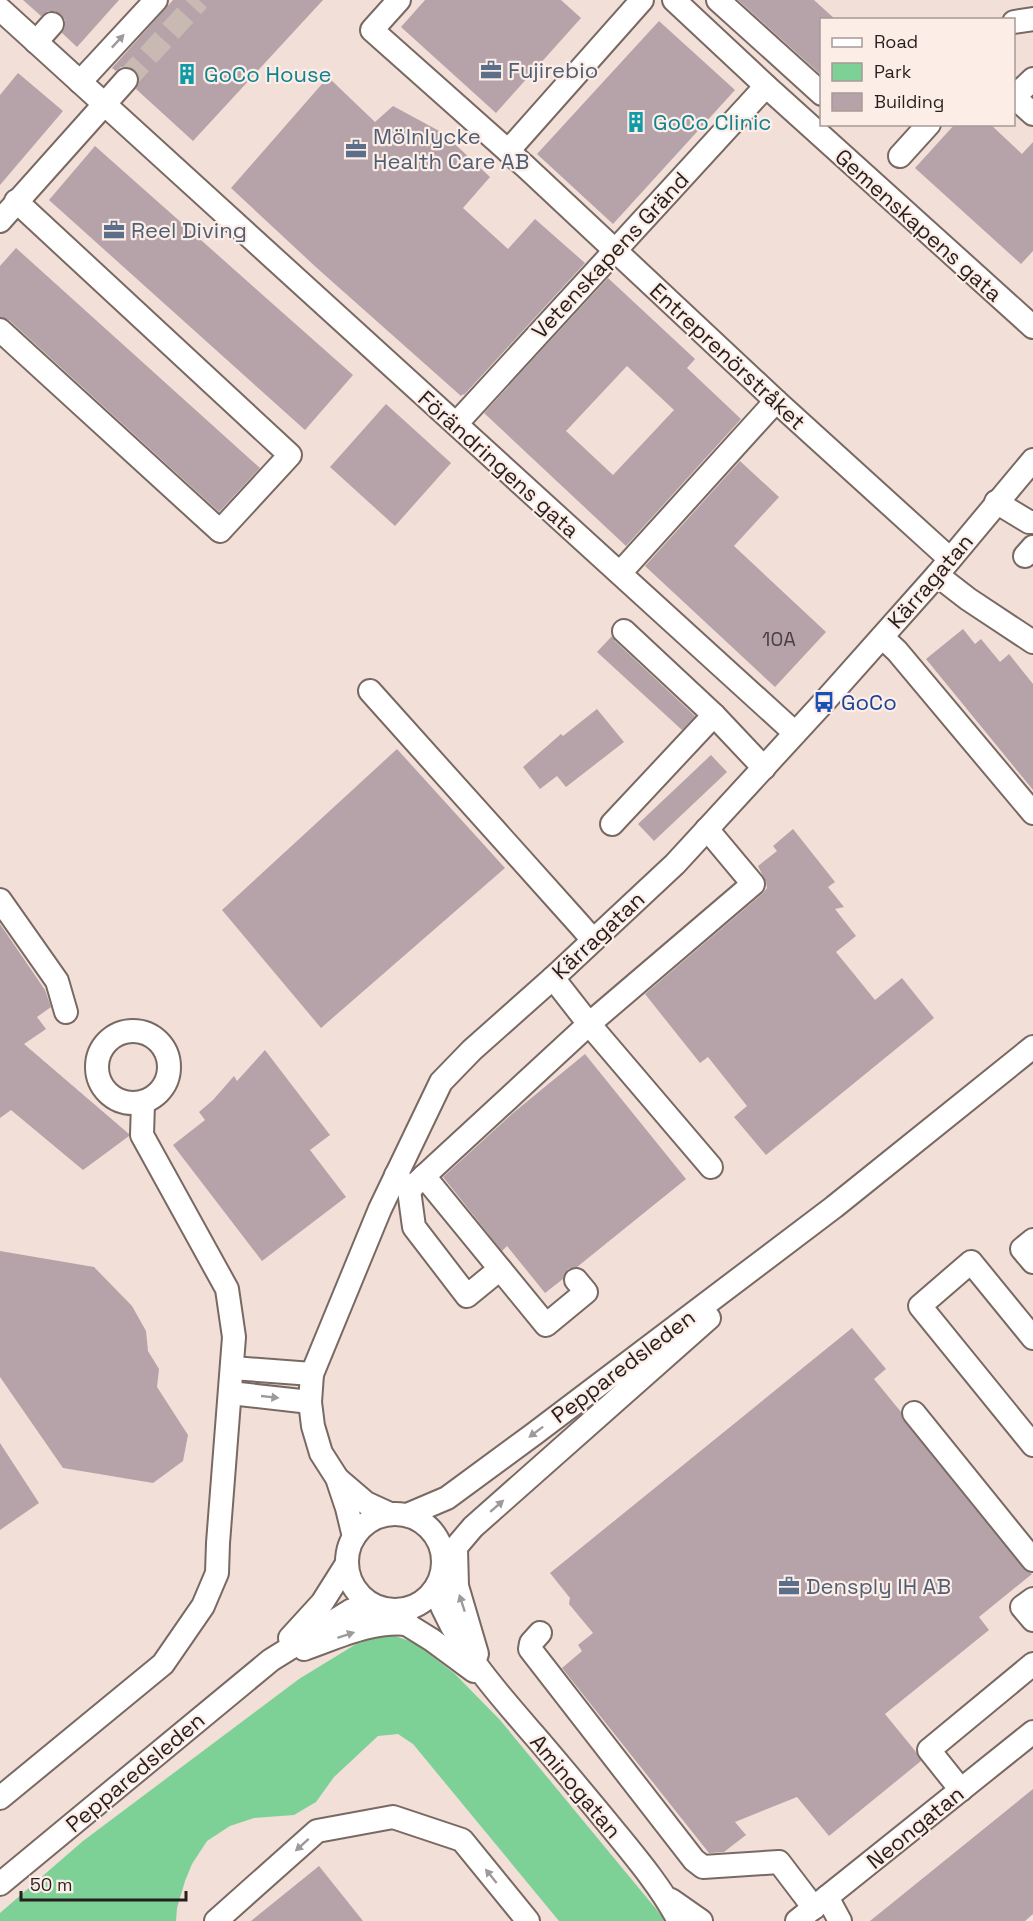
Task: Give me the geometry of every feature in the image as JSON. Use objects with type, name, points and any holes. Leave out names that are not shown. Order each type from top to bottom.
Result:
[{"type":"street","points":[[0,7],[4,0]]},
{"type":"street","points":[[80,82],[156,0]]},
{"type":"street","name":"Entreprenörstråket","points":[[399,0],[372,30],[508,151],[776,401],[943,567],[968,599],[1033,642]]},
{"type":"street","points":[[508,151],[642,0]]},
{"type":"street","name":"Gemenskapens gata","points":[[674,0],[1033,327]]},
{"type":"street","points":[[718,0],[820,92]]},
{"type":"street","name":"Förändringens gata","points":[[0,7],[236,225],[795,733]]},
{"type":"street","points":[[1015,22],[1033,20]]},
{"type":"street","points":[[36,42],[52,24]]},
{"type":"street","points":[[1015,95],[1033,79]]},
{"type":"street","points":[[0,221],[126,80]]},
{"type":"street","name":"Vetenskapens Gränd","points":[[456,424],[766,86]]},
{"type":"street","points":[[1015,97],[1033,114]]},
{"type":"street","points":[[900,156],[927,126]]},
{"type":"street","points":[[0,330],[220,531],[290,455],[16,201]]},
{"type":"street","points":[[620,573],[776,401]]},
{"type":"street","name":"Kärragatan","points":[[354,1537],[337,1478],[321,1453],[313,1426],[310,1402],[312,1374],[321,1348],[410,1180],[441,1082],[472,1050],[675,864],[882,637],[1033,460]]},
{"type":"street","points":[[996,502],[1029,522],[1033,522]]},
{"type":"street","points":[[624,631],[714,715],[764,768]]},
{"type":"street","points":[[882,637],[897,651],[1033,813]]},
{"type":"street","points":[[370,691],[592,940]]},
{"type":"street","points":[[612,824],[714,715]]},
{"type":"street","points":[[410,1180],[753,884],[707,830]]},
{"type":"street","points":[[0,900],[57,981],[66,1012]]},
{"type":"street","points":[[553,978],[589,1024],[711,1167]]},
{"type":"street","name":"Pepparedsleden","points":[[399,1515],[447,1498],[834,1207],[1033,1047]]},
{"type":"street","points":[[0,1798],[43,1760],[164,1664],[203,1606],[217,1573],[234,1337],[227,1289],[142,1135],[143,1103]]},
{"type":"street","points":[[410,1180],[500,1269],[546,1325],[586,1292],[576,1280]]},
{"type":"street","points":[[410,1180],[414,1227],[468,1296],[500,1269]]},
{"type":"street","name":"Pepparedsleden","points":[[450,1553],[473,1527],[834,1207]]},
{"type":"street","points":[[1033,1240],[1022,1249],[1033,1262]]},
{"type":"street","points":[[1033,1338],[971,1262],[920,1306],[1033,1445]]},
{"type":"street","points":[[232,1368],[312,1374]]},
{"type":"street","points":[[230,1393],[310,1402]]},
{"type":"street","points":[[914,1413],[1033,1560]]},
{"type":"street","name":"Kärragatan","points":[[337,1478],[366,1503],[399,1515]]},
{"type":"street","points":[[450,1553],[435,1589],[425,1600],[411,1608],[396,1611],[375,1606],[361,1597],[353,1587],[346,1564],[348,1550],[363,1525],[376,1518],[399,1515],[421,1521],[450,1553],[457,1586],[484,1679]]},
{"type":"street","name":"Pepparedsleden","points":[[271,1660],[322,1603],[346,1564]]},
{"type":"street","name":"Aminogatan","points":[[435,1589],[452,1626],[484,1679],[552,1756],[665,1896],[680,1921]]},
{"type":"street","points":[[1033,1599],[1022,1607],[1033,1620]]},
{"type":"street","name":"Pepparedsleden","points":[[0,1884],[271,1660],[350,1611],[375,1606]]},
{"type":"street","name":"Aminogatan","points":[[375,1606],[408,1624],[484,1679]]},
{"type":"street","points":[[271,1660],[372,1626],[408,1624]]},
{"type":"street","points":[[540,1633],[531,1643],[530,1649],[694,1860],[703,1866],[779,1862],[813,1908],[840,1921]]},
{"type":"street","points":[[961,1790],[929,1750],[1033,1664]]},
{"type":"street","name":"Neongatan","points":[[813,1908],[1033,1732]]},
{"type":"street","points":[[216,1921],[317,1831],[393,1817],[462,1840],[528,1921]]},
{"type":"street","name":"Aminogatan","points":[[665,1896],[700,1921]]},
{"type":"green space","points":[[387,1633],[415,1643],[455,1674],[500,1720],[666,1921],[559,1921],[413,1744],[398,1734],[378,1736],[334,1777],[316,1802],[294,1815],[254,1818],[230,1826],[207,1841],[192,1864],[185,1881],[177,1908],[176,1921],[0,1921],[0,1913],[83,1841],[299,1679],[361,1641]]},
{"type":"building","points":[[23,0],[119,0],[77,47],[62,33],[65,20],[60,14],[48,11],[41,16]]},
{"type":"building","name":"GoCo House","points":[[173,0],[323,0],[193,141],[136,89],[139,75],[135,70],[121,67],[116,71],[112,68]]},
{"type":"building","name":"Fujirebio","points":[[425,0],[561,0],[581,18],[496,113],[401,27]]},
{"type":"building","points":[[738,0],[814,0],[834,18],[820,18],[819,73]]},
{"type":"building","name":"GoCo Clinic","points":[[659,21],[735,90],[613,224],[537,154]]},
{"type":"building","points":[[18,73],[63,111],[0,185],[0,95]]},
{"type":"building","points":[[328,77],[375,122],[393,106],[443,133],[490,177],[463,208],[508,249],[535,219],[585,263],[464,395],[461,396],[318,269],[231,188]]},
{"type":"building","points":[[953,126],[992,126],[1022,154],[1033,142],[1033,251],[1021,264],[915,168]]},
{"type":"building","points":[[95,146],[353,375],[305,430],[49,200]]},
{"type":"building","points":[[16,248],[260,468],[219,512],[9,320],[0,317],[0,266]]},
{"type":"building","points":[[608,278],[695,359],[687,368],[741,419],[626,546],[484,413]],"holes":[[[627,366],[674,410],[613,475],[566,431]]]},
{"type":"building","points":[[386,404],[451,463],[395,526],[330,467]]},
{"type":"building","points":[[740,461],[779,497],[734,546],[826,632],[775,687],[645,566]]},
{"type":"building","points":[[963,629],[975,644],[981,639],[1000,662],[1009,654],[1033,684],[1033,790],[926,659]]},
{"type":"building","points":[[612,636],[695,716],[682,730],[597,652]]},
{"type":"building","points":[[597,709],[624,742],[566,787],[557,776],[540,789],[523,767],[561,734],[563,736]]},
{"type":"building","points":[[397,749],[505,868],[321,1028],[222,910]]},
{"type":"building","points":[[711,755],[727,772],[654,841],[638,824]]},
{"type":"building","points":[[793,829],[835,882],[828,887],[844,907],[835,909],[856,936],[836,952],[875,1000],[902,978],[934,1018],[766,1155],[734,1117],[747,1106],[708,1057],[700,1063],[645,994],[762,894],[767,888],[758,866],[777,851],[773,846]]},
{"type":"building","points":[[0,924],[45,990],[51,1007],[37,1017],[46,1029],[24,1044],[129,1134],[83,1170],[11,1110],[0,1118]]},
{"type":"building","points":[[265,1050],[330,1135],[310,1150],[346,1197],[262,1261],[173,1145],[205,1120],[199,1112],[234,1076],[237,1081]]},
{"type":"building","points":[[585,1054],[686,1179],[577,1267],[568,1269],[563,1279],[545,1293],[507,1246],[502,1251],[443,1177],[513,1113]]},
{"type":"building","points":[[0,1251],[94,1267],[132,1306],[146,1331],[148,1351],[159,1369],[157,1387],[188,1435],[183,1461],[153,1483],[63,1468],[0,1377]]},
{"type":"building","name":"Densply IH AB","points":[[852,1328],[886,1369],[874,1379],[901,1412],[904,1421],[1023,1568],[1032,1574],[979,1617],[989,1630],[885,1714],[921,1761],[829,1836],[797,1797],[735,1822],[746,1835],[724,1852],[709,1853],[562,1668],[582,1651],[578,1645],[593,1633],[569,1604],[570,1598],[550,1573]]},
{"type":"building","points":[[0,1443],[39,1503],[0,1530]]},
{"type":"building","points":[[1033,1789],[1033,1914],[1025,1921],[870,1921]]},
{"type":"building","points":[[319,1866],[363,1921],[251,1921]]},
{"type":"tunnel","points":[[126,80],[199,0]]},
{"type":"place","name":"Fujirebio","points":[[491,70]]},
{"type":"place","name":"GoCo House","points":[[187,74]]},
{"type":"place","name":"GoCo Clinic","points":[[636,122]]},
{"type":"place","name":"Mölnlycke Health Care AB","points":[[356,149]]},
{"type":"place","name":"Reel Diving","points":[[114,230]]},
{"type":"place","name":"GoCo","points":[[824,702]]},
{"type":"place","name":"Densply IH AB","points":[[789,1586]]}]
